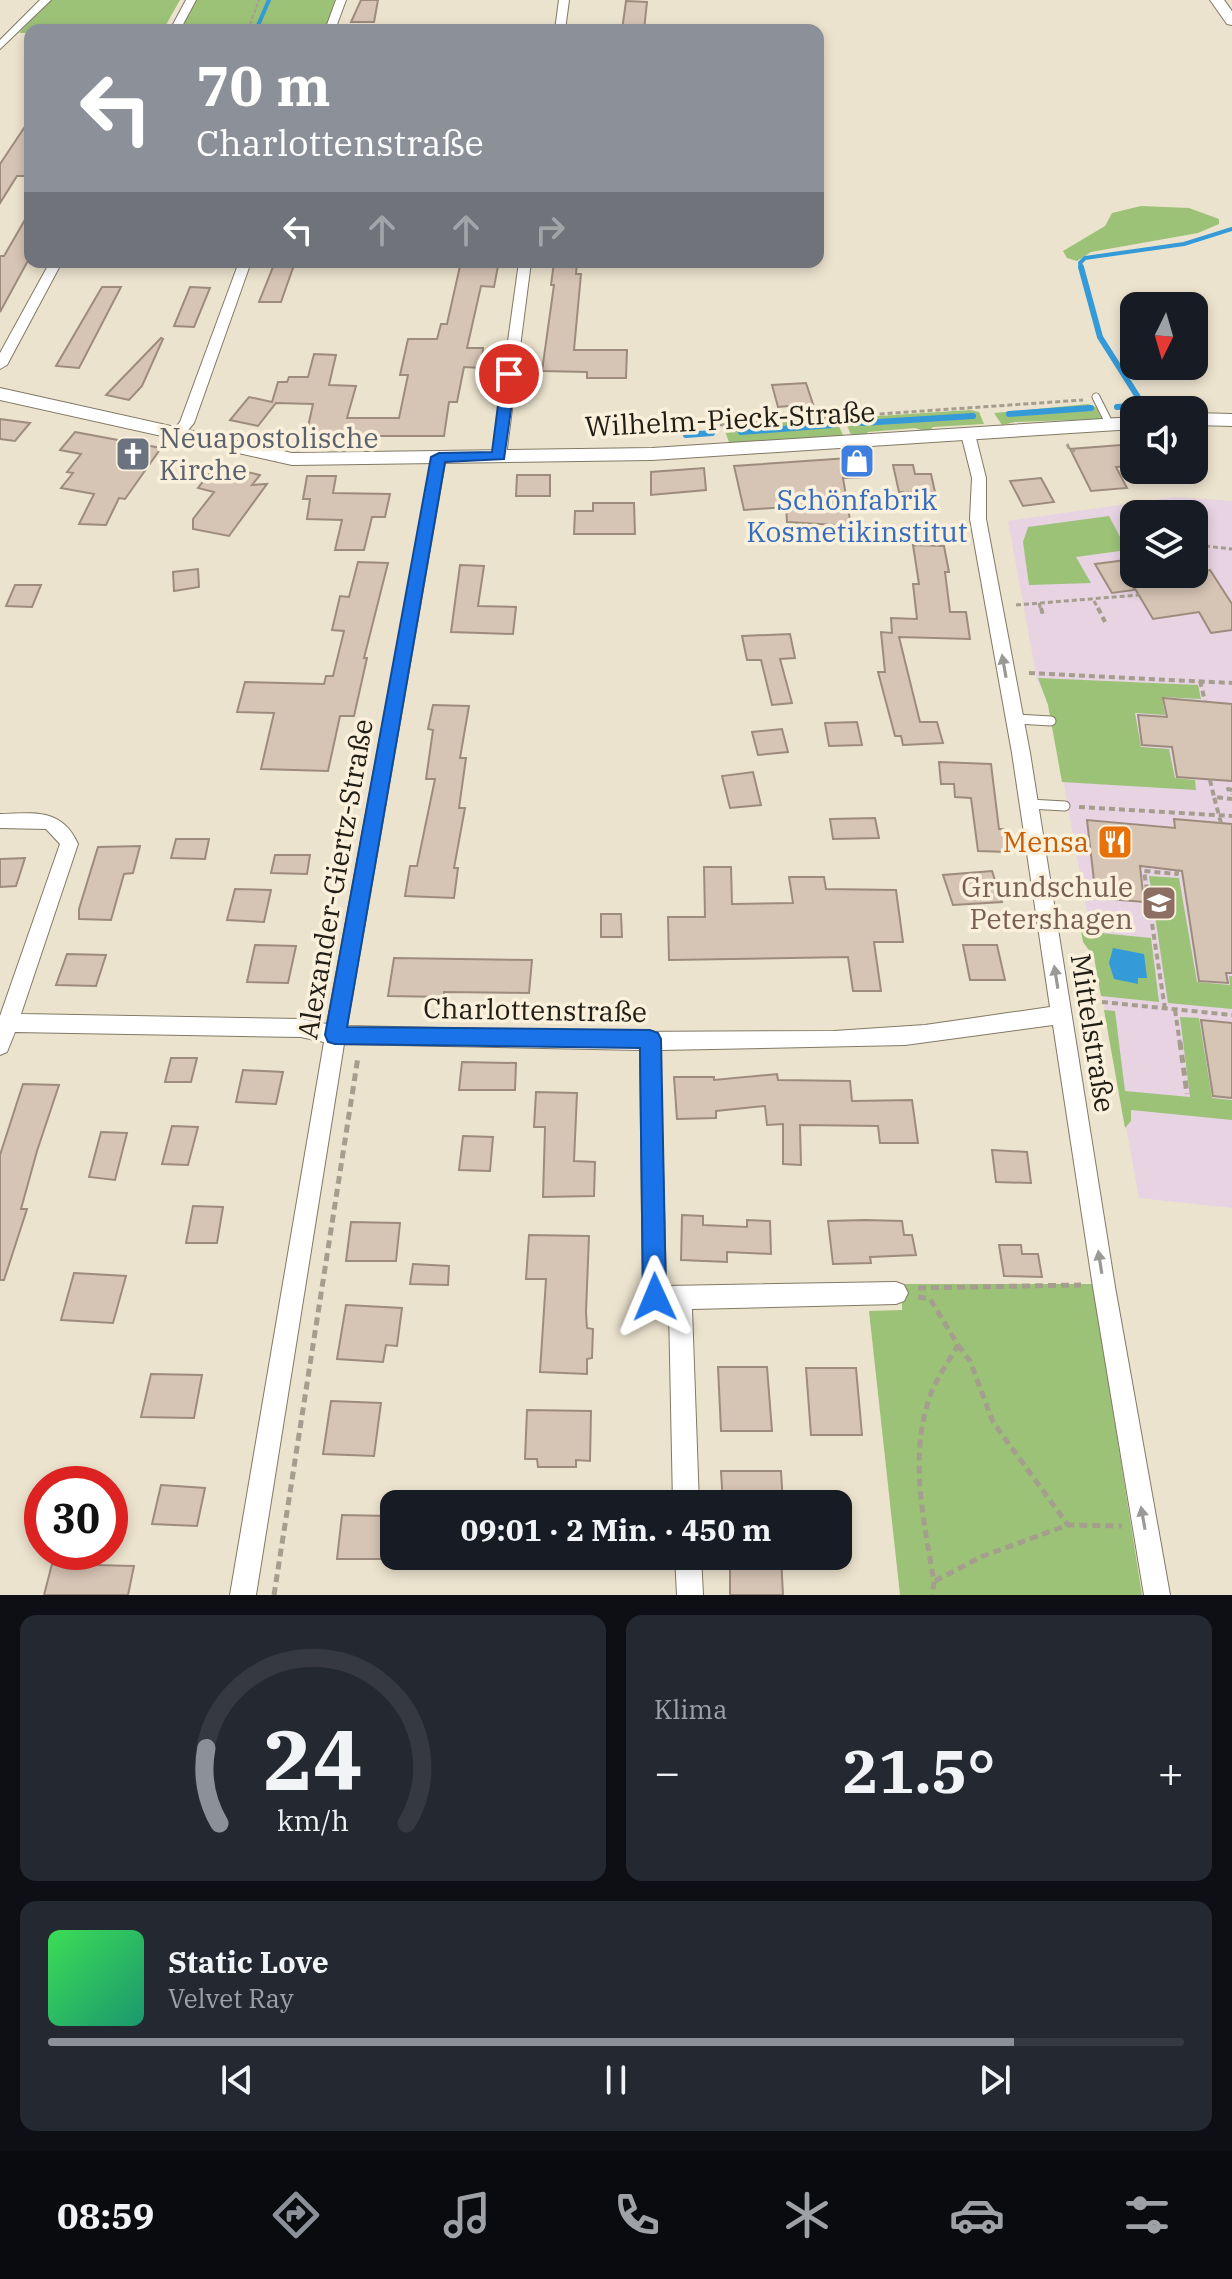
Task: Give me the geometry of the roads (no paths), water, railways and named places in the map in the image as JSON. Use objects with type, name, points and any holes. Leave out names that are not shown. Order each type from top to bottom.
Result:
[{"type":"main road","points":[[1217,0],[1232,21]]},
{"type":"street","points":[[0,46],[46,0]]},
{"type":"street","points":[[178,24],[191,0]]},
{"type":"street","points":[[332,24],[341,0]]},
{"type":"street","points":[[561,24],[564,0]]},
{"type":"street","points":[[0,365],[53,268]]},
{"type":"street","points":[[178,433],[187,423],[243,268]]},
{"type":"street","points":[[499,456],[524,268]]},
{"type":"street","name":"Wilhelm-Pieck-Straße","points":[[0,394],[292,459],[652,454],[1120,424]]},
{"type":"street","points":[[1208,419],[1232,420]]},
{"type":"street","name":"Mittelstraße","points":[[968,434],[979,478],[978,519],[1014,719],[1104,1287],[1157,1595]]},
{"type":"street","name":"Alexander-Giertz-Straße","points":[[243,1595],[335,1035],[439,457]]},
{"type":"street","points":[[0,821],[57,824],[65,831],[69,844],[0,1046]]},
{"type":"street","name":"Charlottenstraße","points":[[8,1023],[301,1028],[335,1035],[801,1040],[909,1036],[1062,1015]]},
{"type":"street","points":[[650,1039],[655,1297],[896,1293]]},
{"type":"street","points":[[680,1298],[686,1490]]},
{"type":"street","points":[[689,1570],[690,1595]]},
{"type":"lane","points":[[1097,398],[1110,425]]},
{"type":"lane","points":[[1014,719],[1051,721]]},
{"type":"lane","points":[[1028,804],[1065,806]]},
{"type":"water","points":[[1113,948],[1144,954],[1147,978],[1138,978],[1138,984],[1114,979],[1109,963]]},
{"type":"waterway","points":[[259,24],[269,0]]},
{"type":"waterway","points":[[1082,269],[1080,263],[1085,258],[1184,244],[1232,229]]},
{"type":"waterway","points":[[1081,267],[1100,337],[1143,405],[1117,407]]},
{"type":"waterway","points":[[1009,414],[1091,408]]},
{"type":"waterway","points":[[862,423],[973,416]]},
{"type":"waterway","points":[[741,432],[833,425]]},
{"type":"waterway","points":[[686,435],[712,433]]},
{"type":"place","name":"Neuapostolische Kirche","points":[[133,454]]},
{"type":"place","name":"Schönfabrik Kosmetikinstitut","points":[[857,461]]},
{"type":"place","name":"Mensa","points":[[1115,842]]},
{"type":"place","name":"Grundschule Petershagen","points":[[1159,903]]}]
